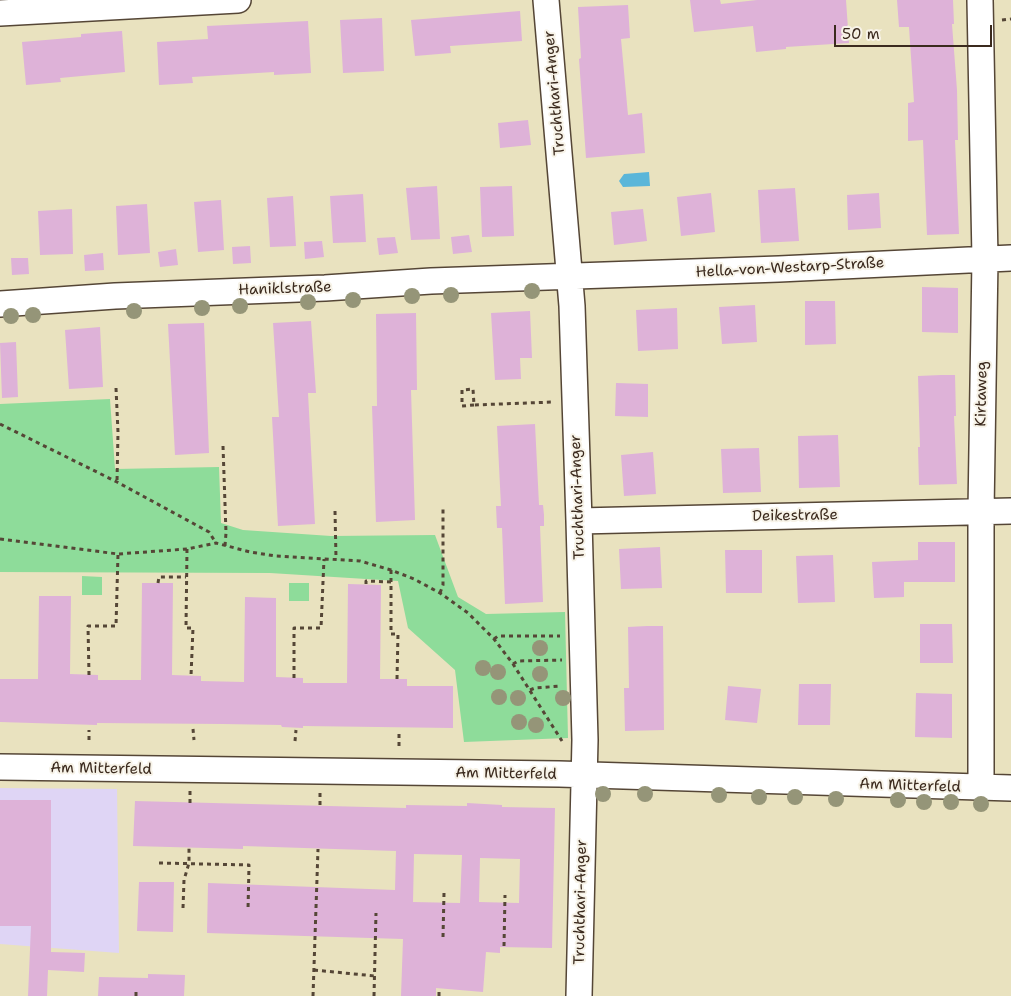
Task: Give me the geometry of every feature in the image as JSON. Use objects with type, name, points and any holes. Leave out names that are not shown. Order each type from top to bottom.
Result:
[{"type":"street","points":[[0,13],[238,0]]},
{"type":"street","name":"Truchthari-Anger","points":[[546,0],[570,276],[579,521],[585,740],[579,996]]},
{"type":"street","name":"Kirtaweg","points":[[980,0],[985,259],[980,511],[981,788]]},
{"type":"street","name":"Hella-von-Westarp-Straße","points":[[570,276],[779,269],[1011,258]]},
{"type":"street","name":"Haniklstraße","points":[[0,304],[115,296],[570,276]]},
{"type":"street","name":"Deikestraße","points":[[579,521],[1011,511]]},
{"type":"street","name":"Am Mitterfeld","points":[[0,767],[584,775],[1011,788]]},
{"type":"path","points":[[116,388],[118,432],[117,482]]},
{"type":"path","points":[[474,405],[473,389],[462,390],[462,406],[557,402]]},
{"type":"path","points":[[0,424],[117,482],[209,532],[216,543]]},
{"type":"path","points":[[223,446],[225,546]]},
{"type":"path","points":[[440,593],[443,585],[443,507]]},
{"type":"path","points":[[335,511],[336,558]]},
{"type":"path","points":[[0,539],[118,554],[187,549],[216,543],[276,556],[360,560],[391,570],[414,579],[440,593],[468,613],[494,639],[513,664],[563,743]]},
{"type":"path","points":[[187,549],[186,628],[193,628],[192,676]]},
{"type":"path","points":[[89,674],[88,626],[116,626],[118,554]]},
{"type":"path","points":[[294,678],[294,628],[321,628],[324,559]]},
{"type":"path","points":[[391,570],[391,634],[398,634],[397,679]]},
{"type":"path","points":[[158,583],[159,577],[186,577]]},
{"type":"path","points":[[366,584],[366,581],[391,582]]},
{"type":"path","points":[[494,639],[498,636],[562,636]]},
{"type":"path","points":[[513,664],[518,661],[563,660]]},
{"type":"path","points":[[530,690],[534,688],[563,686]]},
{"type":"path","points":[[193,729],[194,740]]},
{"type":"path","points":[[89,730],[89,740]]},
{"type":"path","points":[[296,730],[296,741]]},
{"type":"path","points":[[399,732],[399,746]]},
{"type":"path","points":[[320,792],[320,805]]},
{"type":"path","points":[[184,908],[184,880],[189,848]]},
{"type":"path","points":[[313,996],[318,849]]},
{"type":"path","points":[[159,862],[249,865],[248,910]]},
{"type":"path","points":[[443,938],[444,892]]},
{"type":"path","points":[[504,946],[505,895]]},
{"type":"path","points":[[374,996],[376,913]]},
{"type":"path","points":[[314,970],[374,976]]},
{"type":"path","points":[[136,991],[136,996]]},
{"type":"shaded area","points":[[0,788],[117,789],[119,953],[0,944]]},
{"type":"green space","points":[[110,399],[115,469],[219,467],[221,523],[243,530],[331,536],[435,535],[458,597],[486,614],[565,612],[568,738],[464,742],[455,670],[408,628],[398,581],[270,573],[0,572],[0,404]]},
{"type":"green space","points":[[82,576],[102,577],[102,595],[82,595]]},
{"type":"green space","points":[[289,583],[309,583],[309,601],[289,601]]},
{"type":"water","points":[[649,172],[650,186],[623,187],[619,181],[624,174]]},
{"type":"building","points":[[690,0],[720,0],[721,4],[757,0],[846,0],[849,43],[786,47],[786,49],[756,52],[753,26],[694,32]]},
{"type":"building","points":[[897,0],[953,0],[954,24],[952,24],[957,90],[958,140],[955,140],[959,234],[927,235],[923,140],[908,141],[908,103],[914,102],[909,27],[899,27]]},
{"type":"building","points":[[628,5],[630,38],[621,39],[628,115],[642,113],[645,153],[586,158],[579,59],[581,58],[578,7]]},
{"type":"building","points":[[520,11],[522,41],[450,46],[451,53],[415,56],[411,20]]},
{"type":"building","points":[[382,18],[384,71],[343,73],[340,20]]},
{"type":"building","points":[[308,21],[311,73],[274,75],[274,72],[192,77],[193,83],[159,85],[157,42],[208,39],[207,26]]},
{"type":"building","points":[[122,31],[125,72],[60,78],[61,82],[26,85],[22,42],[81,37],[81,34]]},
{"type":"building","points":[[528,120],[531,145],[500,148],[498,123]]},
{"type":"building","points":[[437,186],[440,239],[411,240],[406,188]]},
{"type":"building","points":[[512,186],[514,236],[482,237],[480,187]]},
{"type":"building","points":[[795,188],[799,241],[761,243],[758,190]]},
{"type":"building","points":[[711,193],[715,232],[681,236],[677,197]]},
{"type":"building","points":[[879,193],[881,228],[848,230],[847,195]]},
{"type":"building","points":[[363,194],[366,242],[333,243],[330,196]]},
{"type":"building","points":[[293,196],[296,246],[270,247],[267,198]]},
{"type":"building","points":[[221,200],[224,250],[198,252],[194,202]]},
{"type":"building","points":[[147,204],[150,253],[118,255],[116,206]]},
{"type":"building","points":[[72,209],[73,254],[40,255],[38,211]]},
{"type":"building","points":[[643,209],[647,241],[614,245],[611,212]]},
{"type":"building","points":[[469,235],[472,252],[453,254],[451,237]]},
{"type":"building","points":[[395,237],[398,253],[379,255],[377,238]]},
{"type":"building","points":[[322,241],[324,257],[305,259],[304,242]]},
{"type":"building","points":[[250,246],[251,263],[233,264],[232,247]]},
{"type":"building","points":[[176,249],[178,265],[160,267],[158,252]]},
{"type":"building","points":[[103,253],[104,270],[85,271],[84,255]]},
{"type":"building","points":[[11,258],[28,258],[29,274],[12,275]]},
{"type":"building","points":[[922,287],[958,288],[958,333],[922,332]]},
{"type":"building","points":[[805,301],[835,301],[836,344],[805,345]]},
{"type":"building","points":[[755,305],[757,342],[722,344],[719,307]]},
{"type":"building","points":[[677,308],[678,349],[638,351],[636,310]]},
{"type":"building","points":[[530,311],[532,358],[520,358],[521,379],[495,380],[491,313]]},
{"type":"building","points":[[416,313],[417,390],[411,390],[415,520],[376,522],[372,406],[377,406],[376,314]]},
{"type":"building","points":[[311,321],[316,393],[308,393],[315,524],[278,526],[272,417],[279,417],[273,323]]},
{"type":"building","points":[[204,323],[209,453],[175,455],[168,324]]},
{"type":"building","points":[[100,327],[103,387],[69,389],[65,330]]},
{"type":"building","points":[[16,342],[18,397],[2,398],[0,343]]},
{"type":"building","points":[[955,375],[956,416],[954,416],[957,484],[919,485],[918,376]]},
{"type":"building","points":[[616,383],[648,384],[648,417],[615,416]]},
{"type":"building","points":[[535,424],[539,505],[543,505],[544,515],[544,526],[540,526],[543,602],[505,604],[502,528],[497,528],[496,506],[501,506],[497,426]]},
{"type":"building","points":[[838,435],[840,487],[799,488],[798,436]]},
{"type":"building","points":[[759,448],[761,492],[723,493],[721,449]]},
{"type":"building","points":[[653,452],[656,494],[624,496],[621,455]]},
{"type":"building","points":[[918,542],[955,542],[955,582],[904,582],[904,597],[874,598],[872,562],[918,560]]},
{"type":"building","points":[[660,547],[662,588],[621,589],[619,549]]},
{"type":"building","points":[[725,550],[762,550],[762,593],[726,593]]},
{"type":"building","points":[[833,555],[835,602],[798,603],[796,556]]},
{"type":"building","points":[[142,583],[173,583],[172,675],[201,676],[201,681],[244,682],[245,597],[276,598],[276,677],[303,678],[303,683],[347,683],[348,584],[381,585],[380,679],[407,679],[407,686],[453,686],[453,728],[303,726],[303,728],[282,727],[281,725],[97,723],[97,725],[0,722],[0,679],[38,679],[39,596],[71,596],[70,674],[98,675],[98,680],[141,680]]},
{"type":"building","points":[[920,624],[952,624],[953,663],[920,663]]},
{"type":"building","points":[[663,626],[664,730],[625,731],[624,688],[629,688],[628,627]]},
{"type":"building","points":[[799,684],[831,684],[830,725],[798,725]]},
{"type":"building","points":[[728,686],[761,689],[757,723],[725,720]]},
{"type":"building","points":[[916,693],[952,694],[952,738],[915,737]]},
{"type":"building","points":[[0,800],[51,800],[51,952],[85,953],[84,972],[48,970],[47,996],[28,996],[31,926],[0,926]]},
{"type":"building","points":[[135,801],[406,808],[406,805],[467,806],[467,803],[502,805],[502,807],[555,808],[552,948],[500,947],[500,953],[486,952],[483,992],[436,988],[436,996],[401,996],[403,939],[207,933],[208,883],[395,890],[396,851],[243,846],[243,849],[133,846]],"holes":[[[414,854],[462,855],[460,903],[413,902]],[[480,858],[520,859],[519,903],[479,902]]]},
{"type":"building","points":[[139,882],[174,882],[173,932],[137,931]]},
{"type":"building","points":[[148,974],[185,975],[184,996],[98,996],[99,977],[148,978]]}]
